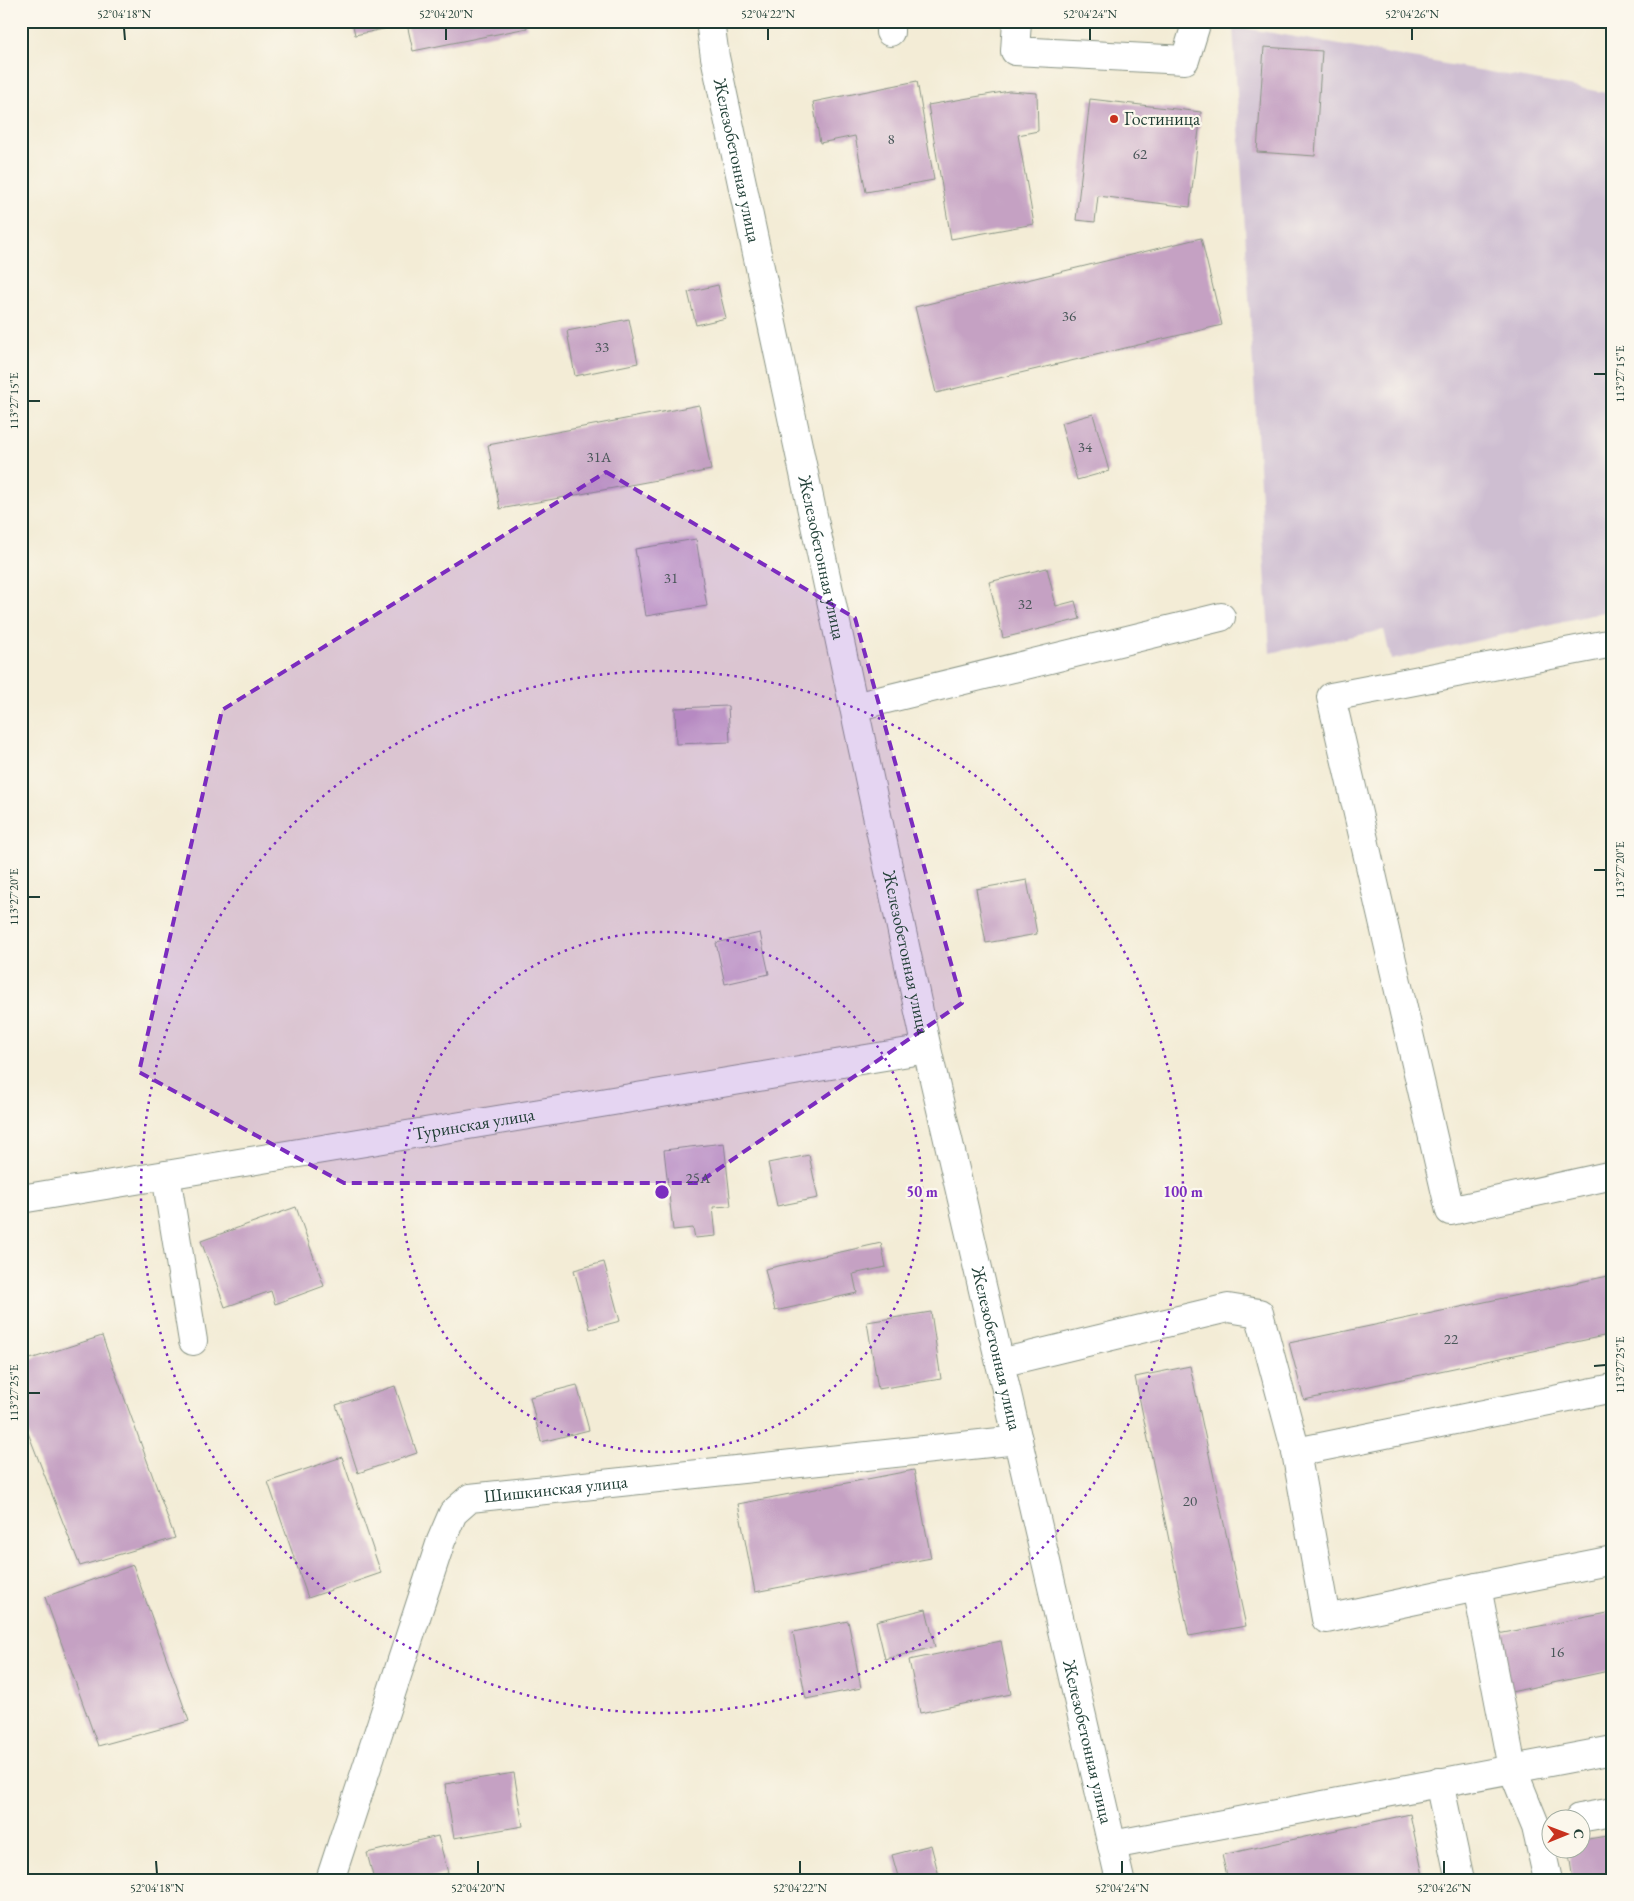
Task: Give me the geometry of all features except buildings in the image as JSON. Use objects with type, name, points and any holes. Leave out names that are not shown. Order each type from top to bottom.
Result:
[{"type":"street","name":"Железобетонная улица","points":[[710,21],[717,66],[927,1049],[1120,1880]]},
{"type":"street","points":[[1017,21],[1015,51],[1184,60],[1196,21]]},
{"type":"street","points":[[854,707],[1221,617]]},
{"type":"street","points":[[1613,643],[1331,697],[1450,1211],[1613,1175]]},
{"type":"street","name":"Туринская улица","points":[[21,1198],[927,1049]]},
{"type":"street","points":[[166,1175],[193,1341]]},
{"type":"street","points":[[1000,1363],[1228,1308],[1258,1314],[1296,1452],[1326,1618],[1613,1560]]},
{"type":"street","points":[[1296,1452],[1613,1388]]},
{"type":"street","name":"Шишкинская улица","points":[[330,1880],[441,1541],[453,1513],[470,1498],[1018,1440]]},
{"type":"street","points":[[1477,1587],[1512,1768],[1542,1822]]},
{"type":"street","points":[[1112,1845],[1613,1750]]},
{"type":"street","points":[[1439,1782],[1460,1880]]},
{"type":"street","points":[[1592,1816],[1613,1812]]},
{"type":"street","points":[[1546,1858],[1548,1880]]},
{"type":"highlighted area","points":[[606,472],[855,618],[962,1003],[698,1183],[344,1183],[139,1072],[222,710]]},
{"type":"shaded area","points":[[1233,26],[1613,94],[1613,610],[1391,660],[1384,630],[1270,653]]},
{"type":"place","name":"Гостиница","points":[[1114,119]]}]
